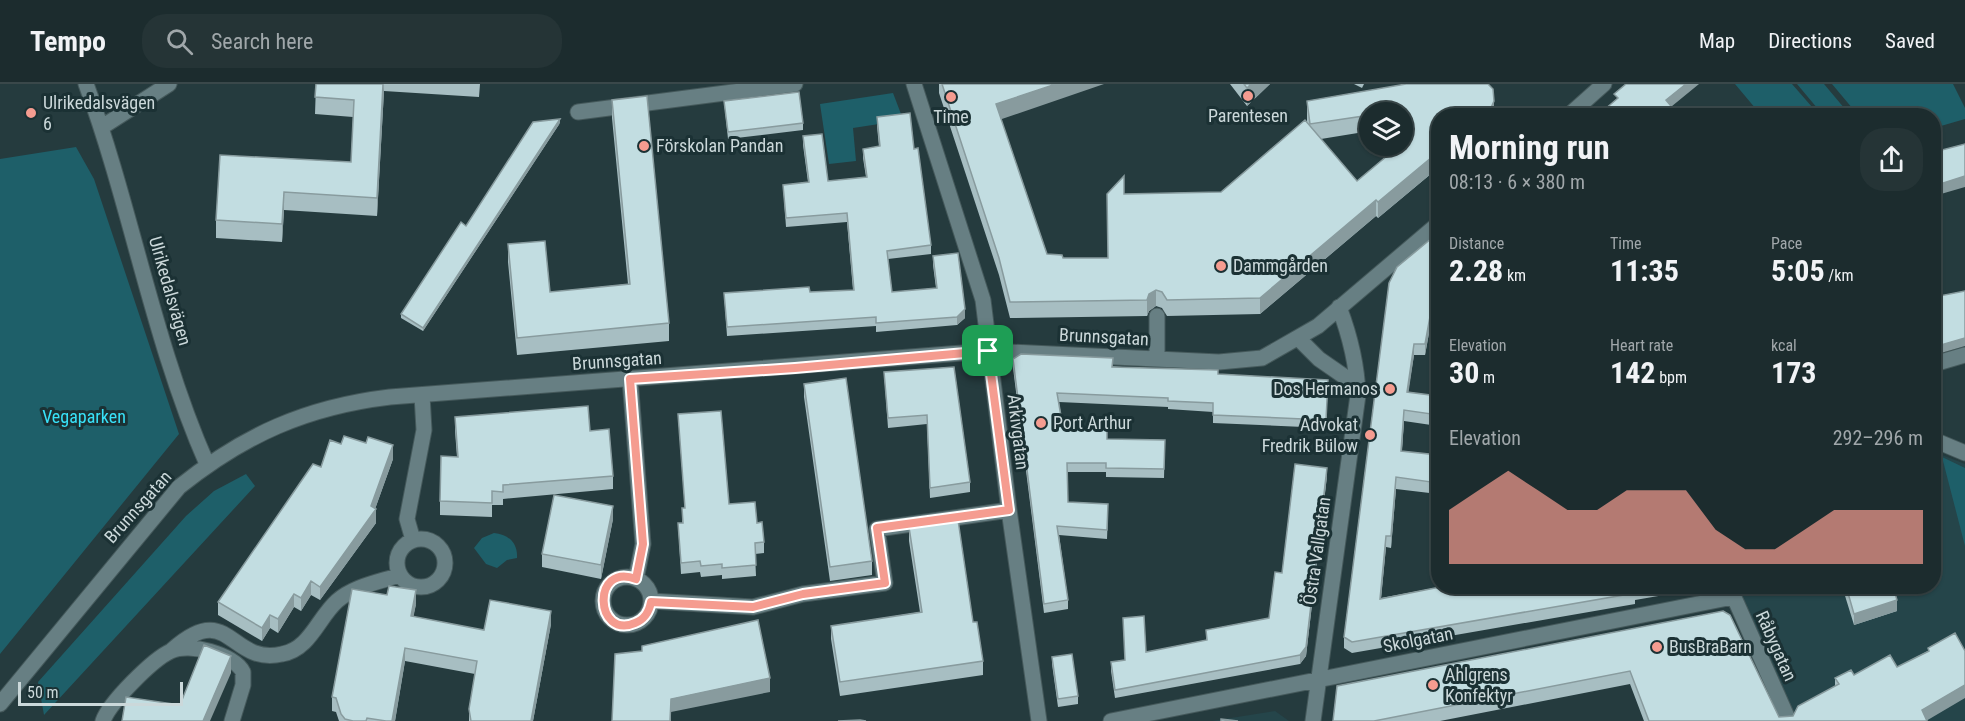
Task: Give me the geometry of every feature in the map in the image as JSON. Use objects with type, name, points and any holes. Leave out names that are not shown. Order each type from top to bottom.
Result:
[{"type":"street","name":"Ulrikedalsvägen","points":[[86,84],[102,127],[150,300],[192,431],[207,464]]},
{"type":"street","points":[[102,127],[169,84]]},
{"type":"street","points":[[578,112],[795,84]]},
{"type":"street","name":"Arkivgatan","points":[[914,84],[983,300],[1009,510],[1039,721]]},
{"type":"street","points":[[1577,108],[1604,84]]},
{"type":"street","name":"Brunnsgatan","points":[[1,703],[179,487],[207,464],[248,438],[285,421],[351,403],[422,395],[795,368],[988,351],[1157,359],[1242,361],[1262,358],[1318,327],[1431,230]]},
{"type":"street","name":"Östra Vallgatan","points":[[1313,721],[1358,386],[1349,333],[1339,307]]},
{"type":"street","points":[[1156,316],[1157,359]]},
{"type":"street","points":[[1299,339],[1319,359],[1358,386]]},
{"type":"street","points":[[1941,362],[1965,356]]},
{"type":"street","points":[[630,379],[643,544],[636,579]]},
{"type":"street","points":[[413,540],[407,519],[424,430],[422,395]]},
{"type":"street","points":[[1941,443],[1965,453]]},
{"type":"street","points":[[651,602],[753,607],[803,594],[885,583],[877,528],[1009,510]]},
{"type":"street","points":[[426,539],[440,547],[446,563],[444,571],[433,584],[425,587],[409,584],[400,575],[397,563],[398,554],[413,540],[426,539]]},
{"type":"street","points":[[103,721],[124,690],[190,634],[210,629],[218,631],[254,653],[266,656],[286,654],[302,644],[330,608],[344,596],[361,587],[400,575]]},
{"type":"street","points":[[622,577],[636,579],[645,584],[651,602],[646,616],[632,625],[623,625],[609,617],[602,601],[608,586],[622,577]]},
{"type":"street","name":"Skolgatan","points":[[1111,721],[1318,680],[1722,594]]},
{"type":"street","name":"Råbygatan","points":[[1732,594],[1789,721]]},
{"type":"street","points":[[172,650],[203,649],[226,657],[241,668],[243,685],[232,721]]},
{"type":"shaded area","points":[[1941,451],[1942,455],[1965,464],[1965,721],[1789,721],[1732,594],[1941,594]]},
{"type":"shaded area","points":[[1275,711],[1289,721],[1212,721]]},
{"type":"green space","points":[[1735,84],[1792,84],[1813,108],[1755,108]]},
{"type":"green space","points":[[1797,84],[1824,84],[1844,108],[1817,108]]},
{"type":"green space","points":[[1832,84],[1953,84],[1965,108],[1965,119],[1941,126],[1941,108],[1852,108]]},
{"type":"green space","points":[[893,93],[901,114],[892,122],[853,128],[856,161],[829,164],[820,104]]},
{"type":"green space","name":"Vegaparken","points":[[76,147],[94,179],[179,434],[0,654],[0,159]]},
{"type":"green space","points":[[1942,457],[1965,468],[1965,546]]},
{"type":"green space","points":[[246,474],[255,486],[44,715],[38,682],[186,516],[214,491]]},
{"type":"green space","points":[[494,533],[508,537],[517,553],[517,558],[507,560],[497,568],[486,564],[474,548],[482,538]]},
{"type":"building","points":[[316,84],[383,84],[377,198],[284,192],[282,224],[216,220],[220,155],[351,162],[354,100],[315,97]]},
{"type":"building","points":[[942,84],[1056,84],[996,104],[1047,254],[1062,255],[1063,258],[1108,258],[1107,194],[1124,176],[1124,194],[1221,192],[1305,120],[1357,181],[1387,156],[1413,156],[1413,102],[1359,102],[1359,117],[1310,124],[1307,101],[1406,84],[1488,84],[1493,89],[1494,101],[1491,108],[1431,108],[1431,158],[1378,202],[1376,200],[1260,298],[1167,300],[1162,292],[1156,290],[1149,294],[1147,300],[1010,302],[999,258]]},
{"type":"building","points":[[1626,84],[1686,84],[1666,100],[1673,108],[1606,108],[1618,98],[1614,94]]},
{"type":"building","points":[[799,92],[803,123],[728,132],[724,101]]},
{"type":"building","points":[[647,96],[669,323],[517,338],[508,244],[545,241],[550,292],[630,284],[612,100]]},
{"type":"building","points":[[910,113],[914,149],[918,148],[931,245],[887,251],[892,292],[937,288],[933,256],[958,253],[965,309],[957,317],[876,323],[876,317],[727,327],[724,293],[809,287],[810,292],[854,290],[847,213],[786,218],[783,185],[809,182],[803,136],[822,134],[828,181],[867,177],[863,149],[880,146],[877,117]]},
{"type":"building","points":[[560,119],[423,328],[401,314],[461,222],[466,226],[533,122]]},
{"type":"building","points":[[1965,144],[1965,176],[1941,184],[1941,150]]},
{"type":"building","points":[[1431,239],[1431,311],[1425,344],[1414,344],[1407,392],[1431,395],[1431,414],[1404,410],[1401,451],[1431,454],[1431,482],[1396,477],[1391,536],[1386,536],[1380,599],[1431,589],[1431,594],[1629,594],[1352,642],[1344,637],[1389,283],[1397,267]]},
{"type":"building","points":[[1965,291],[1965,338],[1941,345],[1941,296]]},
{"type":"building","points":[[1021,354],[1113,358],[1112,367],[1218,370],[1218,374],[1328,380],[1326,420],[1213,415],[1213,403],[1168,401],[1168,398],[1057,393],[1063,428],[1107,429],[1107,439],[1165,440],[1164,469],[1106,468],[1106,463],[1067,463],[1068,502],[1108,504],[1107,530],[1057,526],[1068,600],[1044,604],[1013,359]]},
{"type":"building","points":[[954,367],[970,482],[930,488],[927,415],[888,418],[884,372]]},
{"type":"building","points":[[846,378],[872,561],[830,567],[804,384]]},
{"type":"building","points":[[588,406],[590,431],[609,429],[613,476],[503,485],[503,492],[492,491],[492,503],[440,501],[441,456],[458,457],[455,417]]},
{"type":"building","points":[[721,411],[729,504],[755,502],[757,523],[762,522],[764,542],[755,543],[756,565],[722,568],[722,564],[701,566],[700,561],[681,563],[678,523],[683,523],[682,508],[685,508],[678,414]]},
{"type":"building","points":[[344,436],[366,443],[368,437],[393,445],[371,506],[376,509],[320,587],[311,581],[301,598],[294,594],[278,619],[270,615],[262,628],[218,602],[313,464],[321,467],[330,440],[341,444]]},
{"type":"building","points":[[1295,464],[1327,468],[1306,647],[1300,655],[1115,690],[1111,662],[1125,660],[1123,618],[1144,616],[1146,652],[1207,640],[1206,630],[1269,618],[1275,572],[1282,573]]},
{"type":"building","points":[[554,495],[613,506],[601,565],[542,554]]},
{"type":"building","points":[[958,520],[973,622],[977,622],[983,661],[840,682],[831,626],[922,612],[909,527]]},
{"type":"building","points":[[389,586],[416,590],[411,616],[484,630],[490,600],[551,611],[531,721],[471,721],[469,709],[477,661],[405,648],[392,721],[367,718],[366,721],[345,719],[336,698],[332,697],[352,589],[387,595]]},
{"type":"building","points":[[1848,594],[1895,594],[1897,600],[1854,614]]},
{"type":"building","points":[[1723,611],[1730,615],[1779,717],[1793,716],[1798,706],[1839,684],[1835,678],[1851,670],[1854,675],[1890,655],[1897,667],[1929,651],[1928,648],[1955,633],[1965,651],[1965,685],[1922,710],[1927,721],[1649,721],[1630,671],[1374,721],[1333,721],[1337,686]]},
{"type":"building","points":[[758,620],[770,678],[671,699],[670,721],[612,721],[615,654],[642,651],[642,646]]},
{"type":"building","points":[[204,645],[231,656],[203,721],[122,721],[126,697],[180,705]]},
{"type":"building","points":[[1072,654],[1078,696],[1058,699],[1052,657]]},
{"type":"place","name":"Parentesen","points":[[1248,96]]},
{"type":"place","name":"Time","points":[[951,97]]},
{"type":"place","name":"Ulrikedalsvägen 6","points":[[31,113]]},
{"type":"place","name":"Förskolan Pandan","points":[[644,146]]},
{"type":"place","name":"Dammgården","points":[[1221,266]]},
{"type":"place","name":"Dos Hermanos","points":[[1390,389]]},
{"type":"place","name":"Port Arthur","points":[[1041,423]]},
{"type":"place","name":"Advokat Fredrik Bülow","points":[[1370,435]]},
{"type":"place","name":"BusBraBarn","points":[[1657,647]]},
{"type":"place","name":"Ahlgrens Konfektyr","points":[[1433,685]]},
{"type":"route","points":[[988,351],[1009,510],[877,528],[885,583],[803,594],[753,607],[651,602],[646,616],[632,625],[615,622],[604,610],[602,601],[608,586],[614,580],[622,577],[630,576],[636,579],[641,562],[643,544],[630,379],[795,368],[988,351]]}]
